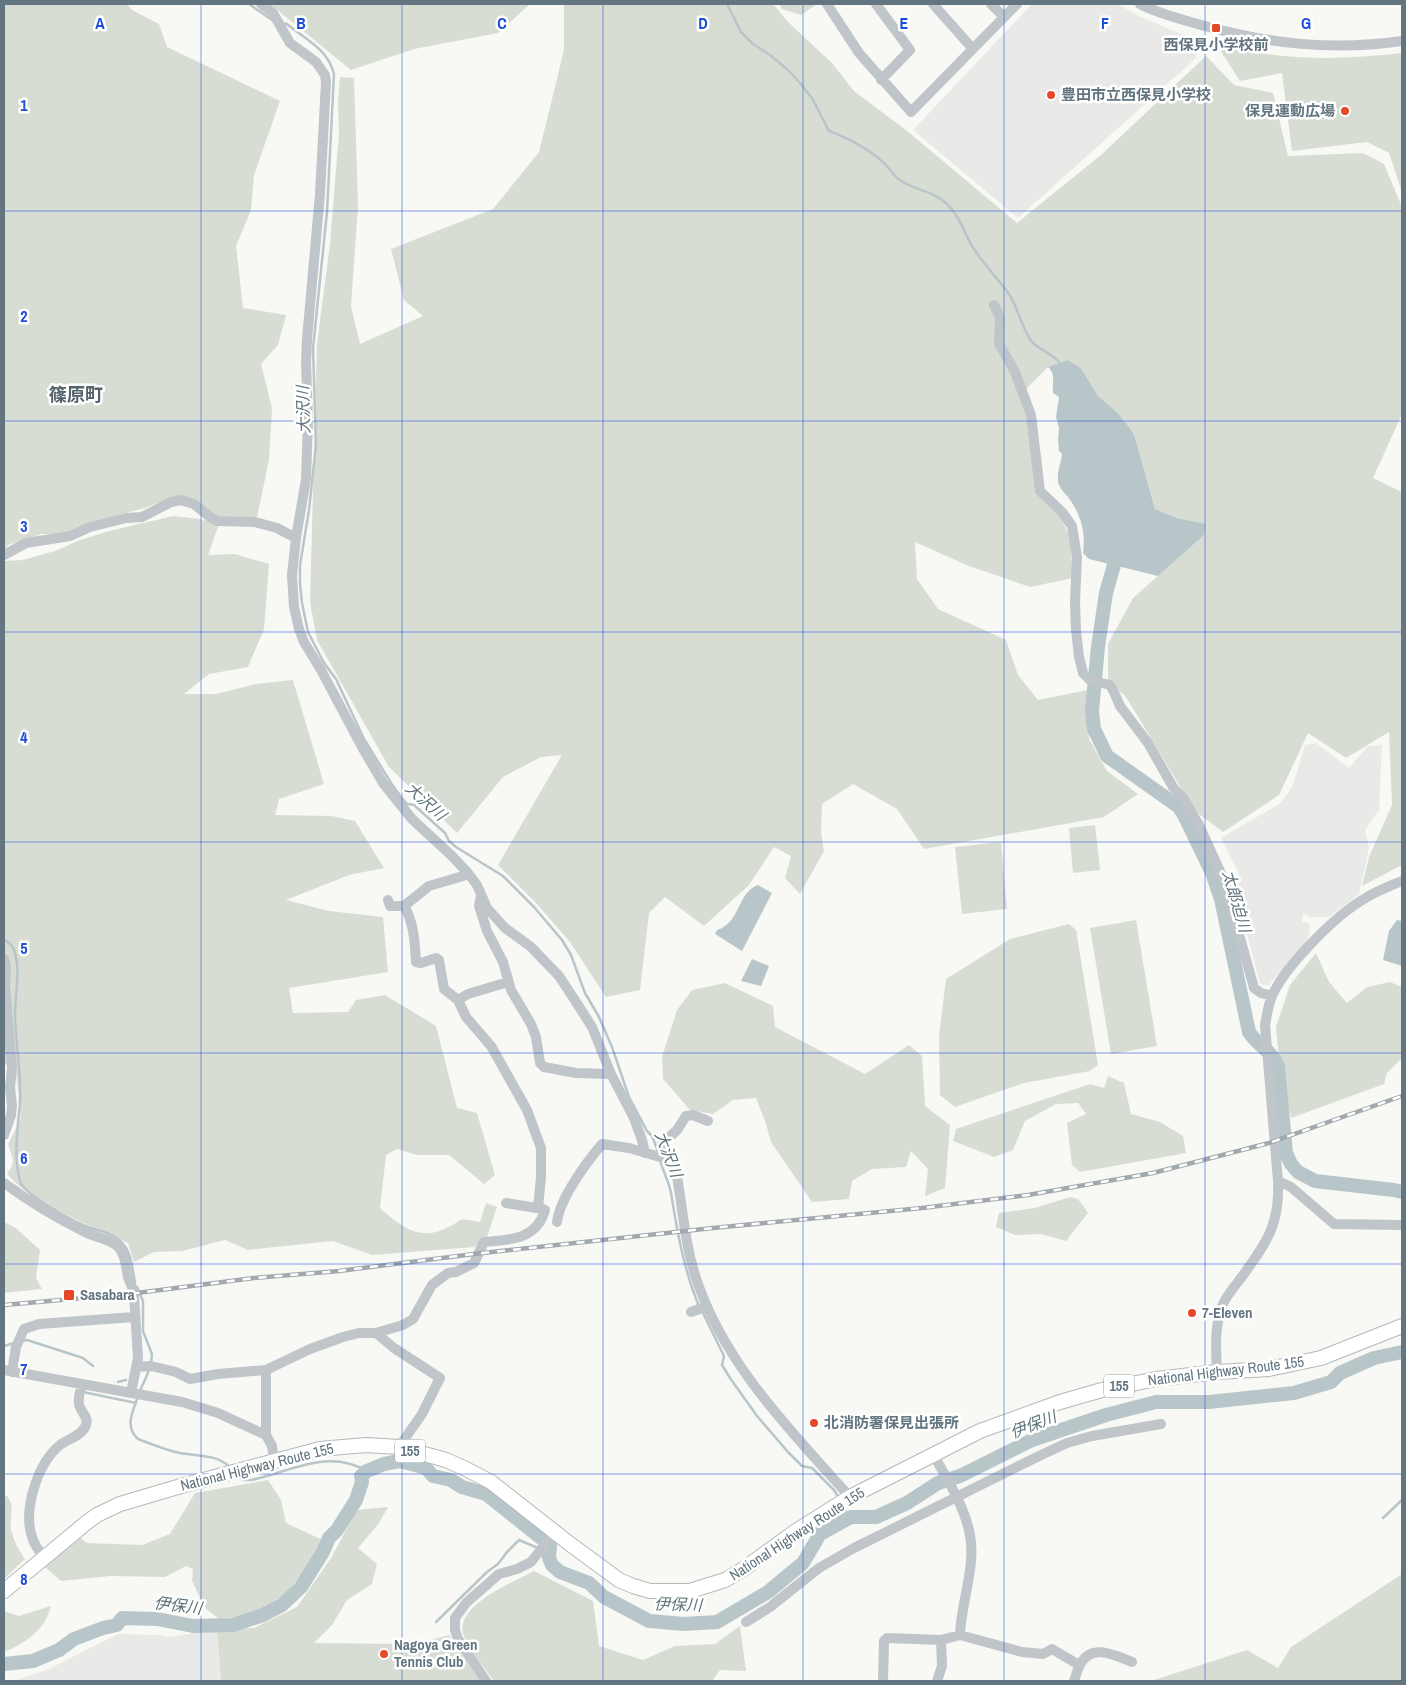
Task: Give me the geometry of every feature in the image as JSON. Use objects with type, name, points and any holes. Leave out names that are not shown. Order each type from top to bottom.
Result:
[{"type":"highway","name":"National Highway Route 155","points":[[4,1591],[86,1523],[120,1504],[274,1460],[320,1449],[366,1445],[399,1447],[446,1460],[466,1469],[491,1482],[552,1535],[619,1580],[650,1591],[690,1591],[725,1580],[850,1497],[980,1431],[1060,1402],[1102,1390],[1156,1379],[1217,1372],[1269,1369],[1321,1358],[1402,1326]]},
{"type":"street","points":[[261,4],[273,13],[290,43],[316,62],[325,75],[326,82],[320,185],[307,339],[308,420],[306,478],[292,575],[293,598],[299,629],[304,642],[383,783],[412,819],[467,872],[477,885],[487,908],[505,928],[530,946],[559,976],[592,1028],[611,1074],[634,1118],[648,1154]]},
{"type":"street","points":[[827,4],[858,53],[911,112],[1017,4]]},
{"type":"street","points":[[876,4],[910,50],[881,80]]},
{"type":"street","points":[[933,4],[972,48]]},
{"type":"street","points":[[991,4],[1004,17]]},
{"type":"street","points":[[1140,4],[1176,18],[1228,33],[1279,43],[1339,46],[1402,41]]},
{"type":"street","points":[[994,305],[1000,317],[999,344],[1014,372],[1031,415],[1040,491],[1062,512],[1072,526],[1077,557],[1075,602],[1079,657],[1083,673],[1090,680],[1110,685],[1114,690],[1120,706],[1148,743],[1173,787],[1183,798],[1199,825],[1224,880],[1254,988],[1272,996]]},
{"type":"street","points":[[4,555],[26,543],[70,536],[90,527],[126,518],[142,517],[171,502],[181,500],[194,504],[218,521],[255,522],[277,528],[296,538]]},
{"type":"street","points":[[388,900],[392,908],[404,906],[429,886],[463,876],[467,872]]},
{"type":"street","points":[[1217,1372],[1217,1324],[1223,1303],[1264,1245],[1272,1229],[1278,1207],[1278,1181],[1265,1025],[1272,996],[1283,978],[1330,925],[1364,898],[1402,881]]},
{"type":"street","points":[[477,885],[482,898],[479,906],[487,931],[503,962],[514,997],[531,1024],[536,1037],[540,1063],[544,1067],[576,1073],[611,1074]]},
{"type":"street","points":[[137,1367],[151,1366],[176,1372],[190,1379],[218,1374],[266,1370],[310,1349],[344,1337],[359,1333],[376,1333],[403,1325],[413,1319],[432,1285],[448,1273],[456,1272],[474,1263],[484,1242],[517,1239],[535,1228],[544,1216],[541,1209],[541,1148],[527,1110],[491,1046],[466,1017],[458,1000],[444,989],[439,960],[436,958],[416,962],[415,943],[404,906]]},
{"type":"street","points":[[4,959],[12,1068],[10,1087],[12,1106],[4,1135]]},
{"type":"street","points":[[458,1000],[468,994],[508,982]]},
{"type":"street","points":[[708,1121],[693,1115],[686,1116],[677,1130],[663,1141],[662,1146],[667,1160],[673,1166],[677,1177],[690,1255],[705,1306],[763,1397],[784,1424],[850,1497]]},
{"type":"street","points":[[506,1203],[541,1209],[558,1217],[586,1163],[602,1144],[629,1148],[667,1160]]},
{"type":"street","points":[[1278,1181],[1291,1187],[1334,1224],[1402,1224]]},
{"type":"street","points":[[4,1183],[55,1216],[88,1234],[113,1242],[119,1248],[127,1264],[128,1277],[132,1285],[138,1358],[131,1392]]},
{"type":"street","points":[[692,1312],[705,1306]]},
{"type":"street","points":[[134,1317],[40,1324],[24,1329],[8,1371],[182,1402],[241,1422],[266,1435]]},
{"type":"street","points":[[376,1333],[394,1348],[440,1378],[422,1414],[399,1447]]},
{"type":"street","points":[[266,1370],[266,1435],[272,1446],[274,1460]]},
{"type":"street","points":[[44,1557],[35,1546],[31,1532],[31,1498],[38,1477],[54,1451],[79,1434],[86,1426],[87,1418],[78,1402],[82,1385]]},
{"type":"street","points":[[746,1622],[770,1607],[820,1568],[854,1548],[955,1496],[1067,1443],[1161,1424]]},
{"type":"street","points":[[933,1454],[955,1496],[970,1536],[969,1571],[960,1635]]},
{"type":"street","points":[[486,1681],[458,1639],[454,1630],[455,1618],[466,1602],[499,1574],[517,1569],[531,1562],[552,1535]]},
{"type":"street","points":[[884,1681],[885,1639],[941,1640],[960,1635],[1022,1652],[1043,1654],[1052,1649],[1079,1664]]},
{"type":"street","points":[[937,1681],[942,1666],[941,1640]]},
{"type":"street","points":[[1074,1681],[1079,1664],[1091,1653],[1108,1654],[1132,1662]]},
{"type":"shaded area","points":[[4,4],[127,4],[132,10],[159,24],[167,47],[280,101],[254,175],[251,210],[236,246],[243,308],[286,315],[278,345],[261,364],[272,408],[269,460],[257,517],[218,518],[185,497],[175,496],[145,508],[95,521],[60,534],[41,534],[8,545],[4,550]]},
{"type":"shaded area","points":[[270,4],[530,4],[498,33],[414,49],[351,70]]},
{"type":"shaded area","points":[[564,4],[773,4],[787,21],[832,63],[854,91],[906,130],[1017,223],[1101,155],[1206,56],[1234,85],[1273,93],[1288,156],[1363,153],[1384,164],[1402,207],[1402,414],[1373,478],[1402,492],[1402,865],[1362,886],[1369,857],[1392,805],[1389,732],[1346,758],[1308,733],[1279,795],[1223,832],[1195,811],[1126,697],[1108,680],[1108,644],[1133,598],[1203,536],[1205,524],[1177,518],[1155,509],[1134,434],[1118,413],[1098,396],[1081,368],[1068,360],[1048,367],[1021,394],[1030,415],[1038,493],[1059,515],[1070,536],[1073,578],[1030,587],[969,566],[915,542],[917,579],[938,609],[1006,640],[1018,675],[1038,700],[1088,690],[1089,739],[1107,771],[1138,794],[1104,817],[924,849],[897,809],[853,784],[822,804],[821,832],[824,851],[800,894],[785,878],[791,856],[774,847],[749,885],[704,926],[665,897],[649,913],[640,990],[606,997],[570,942],[536,903],[498,865],[562,755],[541,757],[503,777],[457,833],[389,767],[317,640],[310,602],[317,344],[330,244],[339,134],[338,102],[340,77],[354,78],[358,207],[351,306],[360,344],[423,316],[404,300],[391,249],[493,209],[539,152],[564,50]]},
{"type":"shaded area","points":[[779,4],[817,4],[801,15],[782,9]]},
{"type":"shaded area","name":"豊田市立西保見小学校","points":[[1032,4],[1118,4],[1139,16],[1171,30],[1203,41],[1194,60],[1018,218],[913,130]]},
{"type":"shaded area","name":"保見運動広場","points":[[1217,45],[1246,51],[1306,58],[1402,53],[1402,192],[1389,153],[1367,142],[1292,151],[1282,73],[1240,81]]},
{"type":"shaded area","points":[[1068,360],[1081,368],[1098,396],[1118,413],[1134,434],[1155,509],[1177,518],[1206,524],[1203,536],[1158,576],[1089,559],[1083,553],[1084,538],[1079,517],[1058,481],[1062,454],[1059,451],[1059,428],[1056,417],[1059,397],[1053,393],[1053,376],[1048,367]]},
{"type":"shaded area","points":[[173,516],[200,519],[219,524],[208,555],[235,554],[269,564],[264,629],[248,667],[209,674],[184,694],[216,694],[256,684],[293,680],[324,784],[279,799],[275,815],[332,816],[355,821],[384,868],[349,875],[286,900],[329,911],[383,917],[388,972],[289,988],[293,1013],[348,1012],[356,1000],[385,995],[436,1026],[457,1108],[477,1113],[495,1175],[484,1184],[449,1155],[417,1155],[397,1149],[386,1155],[380,1208],[410,1230],[419,1233],[429,1233],[450,1227],[462,1219],[480,1222],[486,1203],[497,1207],[487,1237],[474,1247],[372,1255],[333,1241],[248,1250],[225,1240],[182,1251],[154,1252],[134,1262],[128,1243],[45,1203],[16,1183],[7,1173],[13,1162],[8,1144],[21,1118],[15,1063],[4,1065],[4,561],[23,560],[55,551],[105,532]]},
{"type":"shaded area","points":[[1316,743],[1349,768],[1368,746],[1382,745],[1379,810],[1365,830],[1369,848],[1359,894],[1329,917],[1311,917],[1303,913],[1302,922],[1310,924],[1308,939],[1269,985],[1260,984],[1236,892],[1239,873],[1221,838],[1281,803],[1293,785],[1305,745]]},
{"type":"shaded area","points":[[1095,825],[1100,870],[1073,873],[1069,828]]},
{"type":"shaded area","points":[[1001,842],[1007,909],[962,914],[955,847]]},
{"type":"shaded area","points":[[758,885],[772,893],[742,951],[715,934],[717,930],[731,921],[746,894]]},
{"type":"shaded area","points":[[1136,920],[1157,1046],[1111,1054],[1090,928]]},
{"type":"shaded area","points":[[1397,920],[1402,921],[1402,966],[1383,960],[1389,931]]},
{"type":"shaded area","points":[[1069,924],[1076,930],[1098,1065],[1090,1071],[1024,1083],[955,1107],[940,1095],[939,1036],[946,979],[1010,939]]},
{"type":"shaded area","points":[[1316,953],[1329,982],[1347,1003],[1367,987],[1390,982],[1402,987],[1402,1058],[1387,1073],[1384,1084],[1291,1118],[1280,1070],[1276,1027],[1290,985]]},
{"type":"shaded area","points":[[752,959],[769,966],[761,986],[741,981]]},
{"type":"shaded area","points":[[725,983],[773,1006],[775,1027],[865,1074],[909,1045],[922,1056],[925,1106],[950,1125],[945,1188],[925,1196],[928,1169],[911,1151],[906,1167],[872,1169],[852,1181],[849,1199],[812,1202],[771,1142],[756,1098],[733,1100],[713,1114],[690,1110],[663,1079],[662,1057],[677,1010],[692,990]]},
{"type":"shaded area","points":[[1108,1076],[1124,1083],[1131,1114],[1160,1122],[1183,1136],[1186,1153],[1080,1172],[1072,1165],[1067,1123],[1086,1114],[1078,1103],[1056,1104],[1025,1121],[1013,1150],[994,1157],[953,1141],[956,1129],[1090,1084],[1104,1088]]},
{"type":"shaded area","points":[[1070,1197],[1078,1199],[1088,1213],[1066,1241],[1041,1234],[1015,1235],[996,1227],[999,1213],[1035,1208]]},
{"type":"shaded area","points":[[4,1222],[16,1228],[40,1250],[36,1278],[42,1289],[4,1293]]},
{"type":"shaded area","points":[[268,1480],[281,1500],[286,1523],[325,1541],[307,1568],[284,1595],[254,1615],[219,1619],[205,1608],[192,1581],[193,1569],[186,1566],[165,1577],[111,1576],[61,1581],[45,1567],[79,1537],[87,1543],[142,1545],[170,1534],[195,1493]]},
{"type":"shaded area","points":[[4,1494],[10,1501],[12,1510],[12,1534],[25,1559],[4,1579]]},
{"type":"shaded area","points":[[388,1507],[379,1523],[358,1548],[377,1564],[372,1584],[347,1600],[332,1625],[314,1643],[406,1644],[419,1643],[449,1635],[480,1681],[221,1681],[217,1629],[254,1628],[297,1607],[331,1558],[357,1510]]},
{"type":"shaded area","points":[[534,1571],[593,1601],[599,1646],[643,1660],[675,1646],[715,1644],[740,1626],[746,1671],[720,1670],[712,1681],[494,1681],[467,1642],[464,1636],[463,1625],[467,1615],[487,1596]]},
{"type":"shaded area","points":[[1402,1574],[1402,1681],[1151,1681],[1247,1650],[1278,1668],[1291,1647]]},
{"type":"shaded area","points":[[51,1606],[44,1622],[33,1635],[19,1645],[4,1652],[4,1611],[19,1616]]},
{"type":"shaded area","points":[[217,1629],[221,1681],[13,1681],[47,1670],[118,1634],[170,1637]]},
{"type":"waterway","name":"大沢川","points":[[249,4],[272,20]]},
{"type":"waterway","points":[[727,4],[741,32],[753,44],[788,70],[800,83],[812,98],[829,131],[865,148],[884,163],[897,178],[941,199],[951,208],[972,246],[1009,294],[1030,339],[1054,357],[1061,365]]},
{"type":"waterway","name":"大沢川","points":[[282,23],[287,24],[321,51],[331,65],[334,74],[327,212],[313,348],[316,445],[309,510],[300,565],[302,603],[308,632],[324,663],[336,679],[364,739],[401,797],[407,804],[414,805],[445,833],[449,841],[456,847],[503,876],[534,907],[562,940],[571,955],[585,993],[599,1017],[612,1047],[629,1097],[647,1131],[652,1136],[659,1154]]},
{"type":"waterway","name":"太郎迫川","points":[[1114,565],[1106,593],[1098,647],[1092,711],[1094,729],[1107,756],[1179,807],[1212,873],[1221,899],[1249,1032],[1276,1061],[1278,1066],[1286,1153],[1291,1164],[1298,1172],[1315,1181],[1402,1192]]},
{"type":"waterway","points":[[4,939],[13,948],[17,965],[15,1014],[20,1102],[16,1151],[20,1181],[29,1193],[59,1213],[118,1239],[130,1256],[135,1282]]},
{"type":"waterway","name":"大沢川","points":[[660,1160],[670,1189],[685,1265],[699,1306]]},
{"type":"waterway","points":[[137,1287],[143,1301],[143,1331],[152,1354],[151,1363]]},
{"type":"waterway","name":"大沢川","points":[[702,1311],[724,1356],[722,1365],[757,1416],[788,1452],[802,1466],[812,1468],[834,1490],[839,1498]]},
{"type":"waterway","points":[[22,1341],[27,1340],[83,1358],[93,1366]]},
{"type":"waterway","points":[[4,1346],[14,1343]]},
{"type":"waterway","name":"伊保川","points":[[4,1664],[33,1661],[59,1650],[74,1639],[117,1625],[122,1618],[157,1619],[193,1626],[233,1625],[263,1615],[282,1605],[301,1587],[323,1552],[329,1538],[337,1530],[356,1500],[362,1482],[361,1476],[367,1471],[384,1464],[400,1461],[426,1468],[433,1476],[451,1480],[462,1487],[486,1494],[550,1545],[549,1558],[552,1565],[560,1572],[589,1583],[604,1597],[649,1621],[684,1624],[717,1622],[768,1592],[803,1563],[820,1534],[851,1517],[876,1517],[907,1503],[938,1483],[960,1476],[1032,1440],[1106,1415],[1156,1402],[1209,1402],[1294,1393],[1331,1382],[1340,1373],[1374,1358],[1402,1352]]},
{"type":"waterway","points":[[140,1391],[150,1368]]},
{"type":"waterway","points":[[118,1382],[126,1380]]},
{"type":"waterway","points":[[83,1392],[136,1403]]},
{"type":"waterway","points":[[138,1396],[131,1419],[131,1429],[138,1439],[175,1452],[213,1458],[230,1467]]},
{"type":"waterway","points":[[238,1476],[243,1480],[251,1480],[323,1462],[352,1464],[367,1471]]},
{"type":"waterway","points":[[1383,1518],[1402,1500]]},
{"type":"waterway","name":"大沢川","points":[[843,1508],[851,1517]]},
{"type":"waterway","points":[[436,1622],[487,1572],[498,1564],[519,1540],[538,1548]]},
{"type":"waterway","name":"伊保川","points":[[542,1551],[549,1558]]},
{"type":"railway","points":[[4,1305],[129,1294],[254,1278],[339,1271],[474,1254],[922,1208],[1028,1195],[1153,1173],[1269,1143],[1402,1096]]},
{"type":"place","name":"西保見小学校前","points":[[1216,28]]},
{"type":"place","name":"豊田市立西保見小学校","points":[[1051,95]]},
{"type":"place","name":"保見運動広場","points":[[1345,111]]},
{"type":"place","name":"Sasabara","points":[[69,1295]]},
{"type":"place","name":"7-Eleven","points":[[1192,1313]]},
{"type":"place","name":"北消防署保見出張所","points":[[814,1423]]},
{"type":"place","name":"Nagoya Green Tennis Club","points":[[384,1654]]},
{"type":"district","name":"篠原町","points":[[76,395]]}]
